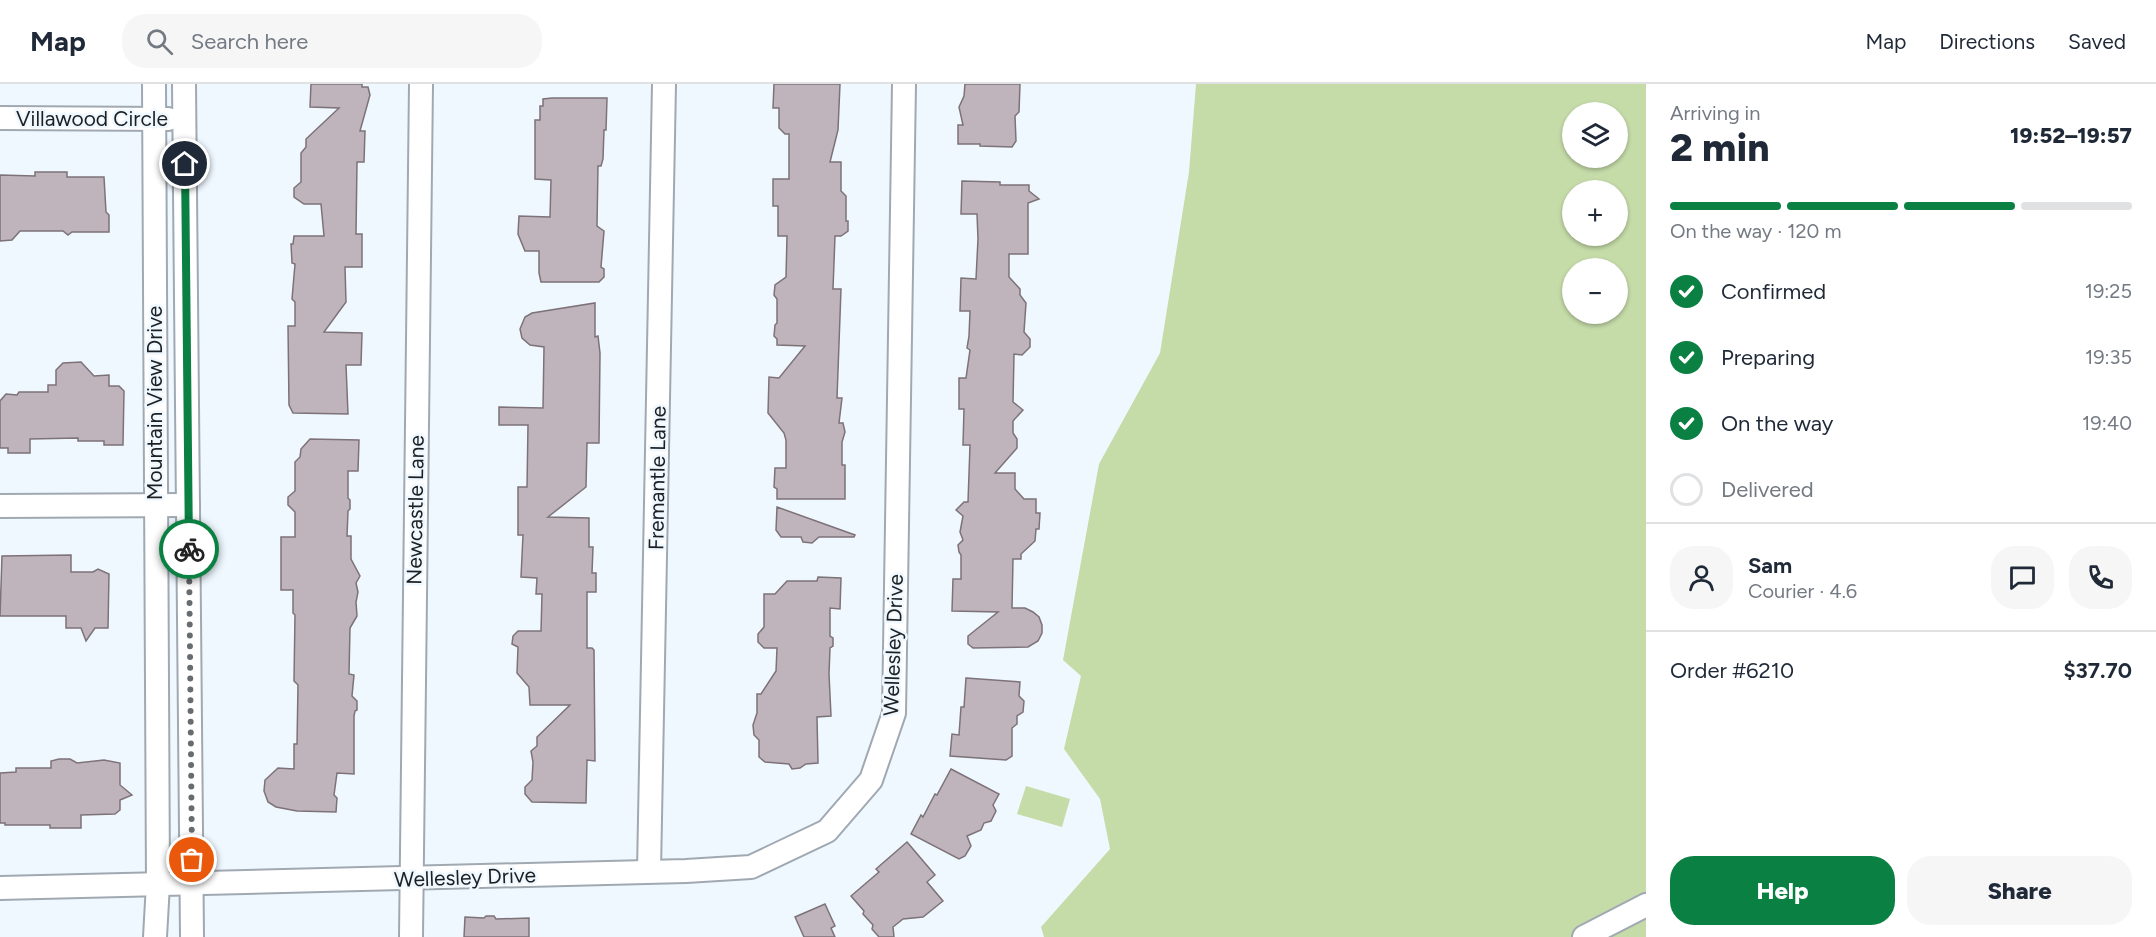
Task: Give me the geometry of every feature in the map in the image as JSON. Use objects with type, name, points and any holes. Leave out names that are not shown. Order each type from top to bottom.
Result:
[{"type":"street","name":"Mountain View Drive","points":[[154,84],[154,505],[158,884],[155,937]]},
{"type":"street","name":"Mountain View Drive","points":[[184,84],[192,937]]},
{"type":"street","name":"Newcastle Lane","points":[[411,937],[421,84]]},
{"type":"street","name":"Fremantle Lane","points":[[649,871],[664,84]]},
{"type":"street","name":"Wellesley Drive","points":[[0,888],[751,867],[827,831],[870,780],[894,713],[904,84]]},
{"type":"street","name":"Villawood Circle","points":[[0,118],[185,118]]},
{"type":"street","points":[[0,507],[188,505]]},
{"type":"street","points":[[1584,937],[1646,905]]},
{"type":"green space","points":[[1196,84],[1646,84],[1646,937],[1044,937],[1041,927],[1110,849],[1100,799],[1064,749],[1081,676],[1063,660],[1099,464],[1160,353],[1189,172]]},
{"type":"green space","points":[[1026,786],[1070,799],[1062,827],[1017,814]]},
{"type":"building","points":[[311,84],[362,84],[362,87],[368,87],[370,95],[360,131],[365,131],[364,162],[357,162],[356,234],[362,234],[362,267],[345,267],[346,302],[324,332],[362,333],[361,365],[346,365],[348,414],[293,413],[289,405],[288,326],[295,326],[295,302],[292,299],[295,264],[292,263],[291,244],[293,244],[294,236],[324,236],[321,204],[304,204],[294,197],[294,188],[301,182],[301,153],[306,147],[306,139],[339,108],[310,107]]},
{"type":"building","points":[[774,84],[840,84],[838,130],[830,162],[841,162],[841,191],[846,196],[846,221],[848,221],[848,231],[841,236],[835,236],[833,289],[841,289],[837,398],[842,398],[839,423],[843,423],[845,432],[842,442],[842,465],[845,465],[845,499],[777,499],[777,489],[774,487],[775,468],[786,468],[786,440],[784,433],[768,413],[769,377],[779,378],[805,346],[777,345],[777,339],[774,336],[777,323],[775,285],[786,277],[787,236],[778,236],[778,206],[773,206],[773,179],[789,179],[789,134],[785,134],[779,128],[779,108],[773,108]]},
{"type":"building","points":[[965,84],[1020,84],[1019,112],[1015,116],[1016,141],[1012,147],[958,144],[958,125],[963,125],[959,107],[964,96]]},
{"type":"building","points":[[607,98],[603,159],[601,166],[598,166],[597,226],[604,231],[601,267],[604,269],[604,277],[599,282],[541,282],[539,251],[525,251],[518,234],[519,216],[550,217],[551,180],[535,179],[535,120],[540,120],[540,106],[543,106],[543,99]]},
{"type":"building","points":[[35,172],[67,172],[67,177],[104,177],[109,232],[72,232],[68,235],[63,231],[20,231],[12,240],[0,241],[0,175],[35,176]]},
{"type":"building","points":[[962,181],[1029,185],[1029,191],[1039,199],[1028,203],[1028,254],[1009,254],[1009,277],[1020,289],[1020,295],[1026,303],[1024,332],[1030,339],[1030,347],[1022,355],[1014,354],[1013,402],[1023,410],[1013,421],[1017,448],[995,473],[1015,473],[1015,489],[1024,499],[1036,499],[1036,513],[1040,513],[1039,529],[1036,529],[1035,541],[1021,554],[1021,559],[1013,559],[1012,608],[1025,608],[1033,612],[1039,617],[1042,625],[1042,633],[1038,641],[1028,647],[973,648],[968,644],[968,636],[998,612],[952,611],[953,579],[961,579],[961,555],[958,545],[963,540],[960,532],[963,516],[956,510],[964,502],[968,502],[970,445],[963,445],[964,409],[959,409],[959,378],[966,378],[970,350],[967,348],[970,311],[960,311],[961,278],[976,279],[978,239],[977,214],[961,214]]},
{"type":"building","points":[[595,303],[595,337],[598,336],[600,353],[599,443],[587,443],[586,487],[548,517],[589,518],[589,547],[593,547],[592,573],[596,573],[596,592],[587,592],[587,648],[594,650],[595,761],[587,760],[586,803],[532,802],[525,794],[525,787],[532,780],[531,751],[537,746],[537,737],[570,705],[530,705],[529,687],[517,673],[518,647],[512,644],[513,636],[518,631],[541,631],[542,594],[536,594],[537,578],[521,577],[523,535],[518,535],[518,487],[527,487],[528,425],[499,425],[499,407],[543,408],[544,347],[530,345],[522,338],[520,329],[525,317],[532,313]]},
{"type":"building","points":[[81,362],[94,376],[109,375],[109,386],[119,386],[124,391],[123,445],[104,445],[104,441],[78,441],[78,438],[30,439],[30,453],[8,453],[8,448],[0,448],[0,401],[6,394],[48,392],[48,385],[56,385],[56,370],[63,363]]},
{"type":"building","points":[[310,439],[359,440],[358,471],[348,471],[350,509],[347,536],[351,536],[351,559],[360,576],[356,583],[357,616],[350,628],[349,674],[354,675],[352,696],[357,701],[354,716],[354,774],[337,773],[334,795],[337,798],[336,812],[297,811],[276,807],[268,802],[264,791],[265,780],[278,768],[294,769],[294,744],[297,744],[298,685],[294,681],[295,615],[293,613],[293,590],[281,590],[281,537],[295,537],[295,512],[288,505],[288,497],[295,491],[295,462],[300,457],[301,449]]},
{"type":"building","points":[[777,507],[855,535],[854,537],[819,537],[812,543],[803,542],[801,537],[781,537],[776,530]]},
{"type":"building","points":[[71,555],[71,572],[93,572],[98,569],[109,574],[108,628],[95,628],[86,641],[81,628],[66,628],[66,616],[0,616],[2,556]]},
{"type":"building","points":[[818,577],[841,578],[840,609],[830,608],[830,636],[833,638],[833,646],[830,648],[829,674],[831,716],[817,717],[818,763],[792,769],[789,764],[765,762],[759,757],[759,740],[754,735],[753,725],[757,713],[757,694],[761,694],[776,671],[777,648],[764,648],[758,642],[758,634],[764,627],[764,594],[775,594],[787,581],[817,581]]},
{"type":"building","points":[[966,678],[1020,682],[1019,696],[1024,701],[1023,712],[1017,716],[1017,724],[1012,728],[1012,756],[1006,760],[950,756],[952,734],[959,735]]},
{"type":"building","points":[[70,759],[77,763],[104,760],[120,763],[120,785],[132,795],[120,800],[120,810],[115,814],[81,815],[81,828],[50,828],[50,825],[0,823],[0,773],[16,772],[16,768],[51,768],[51,761]]},
{"type":"building","points":[[951,769],[999,794],[993,805],[996,811],[991,821],[984,823],[981,830],[967,836],[971,846],[965,856],[959,859],[911,834]]},
{"type":"building","points":[[907,842],[935,875],[927,882],[943,901],[923,917],[903,919],[893,927],[894,937],[879,937],[872,929],[873,925],[863,914],[864,911],[851,896],[879,872],[876,869]]},
{"type":"building","points":[[825,904],[835,926],[831,928],[835,937],[804,937],[795,917]]},
{"type":"building","points":[[494,916],[496,919],[529,918],[529,937],[464,937],[465,917],[484,918]]},
{"type":"way so far","points":[[189,549],[192,860]]},
{"type":"route","points":[[185,164],[189,549]]}]
